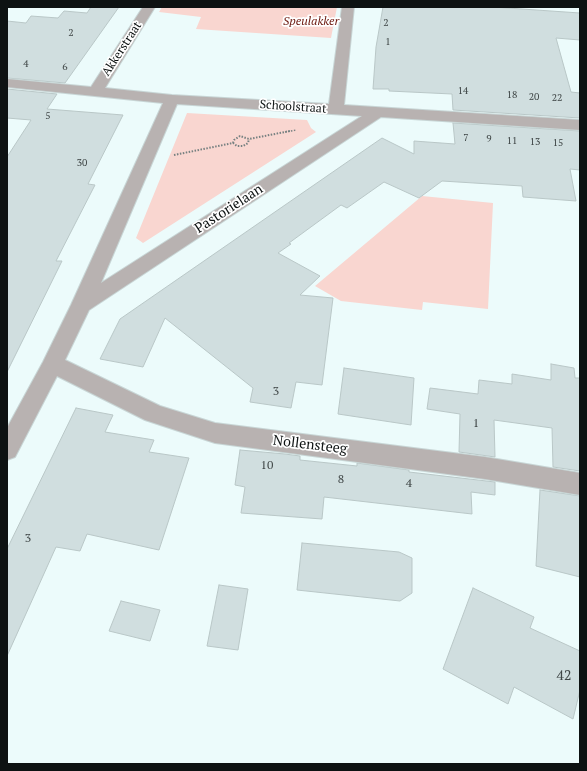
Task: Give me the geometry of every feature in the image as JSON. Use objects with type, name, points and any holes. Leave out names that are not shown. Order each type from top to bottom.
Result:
[{"type":"street","name":"Akkerstraat","points":[[95,92],[149,7]]},
{"type":"street","points":[[336,110],[348,7]]},
{"type":"street","name":"Schoolstraat","points":[[7,83],[172,99],[580,125]]},
{"type":"street","points":[[7,450],[53,364],[81,305],[172,99]]},
{"type":"street","name":"Pastorielaan","points":[[81,305],[378,112]]},
{"type":"street","name":"Nollensteeg","points":[[53,364],[153,413],[214,433],[485,468],[580,484]]},
{"type":"path","points":[[233,143],[237,146],[243,146],[249,140],[312,126],[317,109]]},
{"type":"path","points":[[148,155],[170,156],[233,143],[234,140],[240,136],[246,137],[249,140]]},
{"type":"green space","name":"Speulakker","points":[[162,7],[337,7],[331,38],[196,29],[201,17],[159,12]]},
{"type":"green space","points":[[187,113],[307,120],[311,128],[316,132],[143,243],[136,238]]},
{"type":"green space","points":[[422,196],[493,203],[488,309],[423,302],[422,310],[341,301],[315,286]]},
{"type":"building","points":[[91,7],[119,7],[65,83],[7,78],[7,21],[26,23],[31,16],[58,18],[64,11],[87,13]]},
{"type":"building","points":[[383,7],[493,7],[580,13],[580,40],[556,38],[571,92],[580,93],[580,118],[453,110],[452,94],[373,89],[376,47]]},
{"type":"building","points":[[7,89],[57,94],[47,109],[123,115],[88,184],[95,185],[56,261],[62,261],[7,372],[7,157],[31,120],[7,118]]},
{"type":"building","points":[[453,123],[580,131],[580,170],[570,169],[576,201],[523,197],[522,186],[442,181],[419,198],[384,182],[347,208],[341,205],[289,243],[291,244],[278,253],[320,276],[300,295],[333,298],[322,385],[296,382],[291,408],[250,402],[253,388],[165,318],[143,367],[100,359],[120,319],[382,138],[414,154],[414,141],[455,144]]},
{"type":"building","points":[[551,364],[574,368],[575,378],[580,378],[580,471],[553,467],[552,428],[494,420],[495,457],[459,452],[460,414],[427,409],[430,388],[478,394],[479,380],[512,384],[512,374],[551,380]]},
{"type":"building","points":[[344,368],[414,378],[411,425],[338,414]]},
{"type":"building","points":[[76,408],[113,415],[105,432],[154,440],[149,452],[189,458],[159,550],[87,534],[80,551],[56,547],[7,656],[7,549]]},
{"type":"building","points":[[240,450],[300,456],[300,460],[357,466],[357,463],[409,470],[409,472],[495,482],[495,495],[471,492],[472,514],[324,497],[322,519],[241,513],[245,487],[235,485]]},
{"type":"building","points":[[540,490],[580,496],[580,577],[536,566]]},
{"type":"building","points":[[302,543],[399,552],[412,558],[412,593],[400,601],[297,590]]},
{"type":"building","points":[[219,585],[248,589],[238,650],[207,646]]},
{"type":"building","points":[[473,588],[534,617],[530,628],[580,651],[580,690],[573,719],[514,687],[508,704],[443,669]]},
{"type":"building","points":[[121,601],[160,610],[150,641],[109,631]]}]
